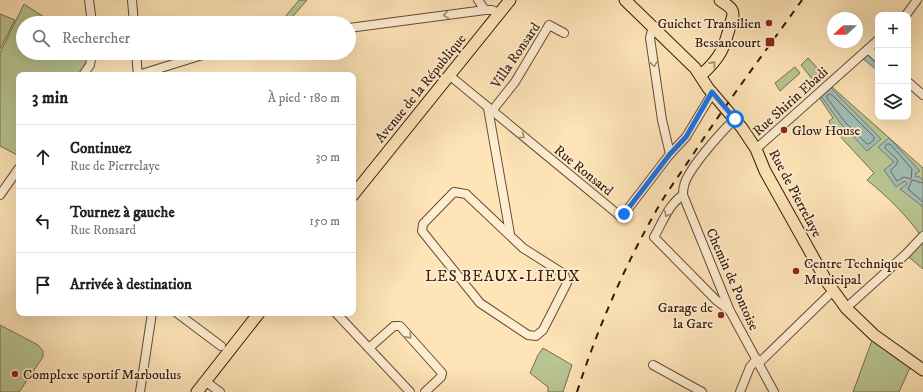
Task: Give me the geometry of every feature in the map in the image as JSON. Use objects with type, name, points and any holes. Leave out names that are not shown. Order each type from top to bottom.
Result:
[{"type":"main road","name":"Avenue de la République","points":[[356,191],[510,0]]},
{"type":"main road","name":"Rue de Pierrelaye","points":[[625,0],[653,26],[701,76],[708,88],[735,119],[756,149],[766,171],[833,290],[846,308],[874,336],[923,370]]},
{"type":"main road","points":[[701,76],[715,62],[723,50],[733,15],[733,11],[727,1]]},
{"type":"main road","points":[[196,392],[257,316]]},
{"type":"street","points":[[89,0],[91,16]]},
{"type":"street","points":[[132,0],[133,16]]},
{"type":"street","points":[[478,0],[485,10]]},
{"type":"street","points":[[908,12],[916,0]]},
{"type":"street","points":[[356,27],[485,10],[492,10],[499,13]]},
{"type":"street","name":"Villa Ronsard","points":[[490,109],[515,82],[549,25],[564,33]]},
{"type":"street","points":[[653,26],[650,38],[662,120],[670,154]]},
{"type":"street","name":"Rue Shirin Ebadi","points":[[756,149],[875,43]]},
{"type":"street","points":[[868,49],[875,55]]},
{"type":"street","points":[[85,72],[90,65],[91,60]]},
{"type":"street","points":[[137,60],[138,72]]},
{"type":"street","points":[[148,72],[186,60]]},
{"type":"street","name":"Rue Ronsard","points":[[449,76],[620,216],[624,214],[670,154],[686,137],[712,92]]},
{"type":"street","points":[[910,84],[923,95]]},
{"type":"street","points":[[490,109],[510,234],[523,248],[564,274],[567,283],[543,330],[536,336],[528,335],[480,303],[422,231],[423,224],[454,192],[466,194],[510,234]]},
{"type":"street","points":[[730,311],[716,300],[654,237],[672,205],[683,195],[684,185],[689,173],[720,134],[735,119]]},
{"type":"street","points":[[0,195],[16,172]]},
{"type":"street","name":"Chemin de Pontoise","points":[[683,195],[730,311],[774,392]]},
{"type":"street","points":[[846,308],[906,254],[923,236]]},
{"type":"street","points":[[740,392],[750,367],[833,290]]},
{"type":"street","points":[[140,392],[152,316]]},
{"type":"street","points":[[181,316],[221,346]]},
{"type":"street","points":[[339,316],[410,392]]},
{"type":"street","points":[[369,348],[394,326],[400,326],[442,373],[442,377],[427,390]]},
{"type":"street","points":[[653,365],[702,392]]},
{"type":"street","points":[[205,381],[220,392]]},
{"type":"green space","points":[[299,0],[307,0],[293,16],[286,16]]},
{"type":"green space","points":[[24,4],[42,16],[18,16]]},
{"type":"green space","points":[[0,14],[15,20],[0,49]]},
{"type":"green space","points":[[16,20],[16,60],[88,60],[82,72],[16,72],[16,154],[0,146],[0,53]]},
{"type":"green space","points":[[808,58],[822,73],[813,80],[801,65]]},
{"type":"green space","points":[[795,67],[800,73],[780,91],[775,83]]},
{"type":"green space","points":[[832,87],[923,168],[923,269],[904,253],[922,237],[910,221],[867,180],[874,173],[836,132],[832,130],[829,121],[833,118],[819,97]]},
{"type":"green space","name":"Complexe sportif Marboulus","points":[[0,325],[38,345],[43,351],[43,357],[19,392],[0,392]]},
{"type":"green space","points":[[874,335],[913,361],[899,392],[853,392]]},
{"type":"green space","points":[[543,348],[572,365],[563,392],[548,392],[548,387],[530,373],[538,355]]},
{"type":"water","points":[[868,54],[875,60],[875,69],[863,59]]},
{"type":"water","points":[[831,88],[881,139],[867,151],[841,124],[821,96]]},
{"type":"water","points":[[889,138],[920,171],[915,174],[916,177],[918,176],[923,180],[923,207],[900,189],[907,184],[905,181],[896,187],[884,170],[894,162],[878,147]]},
{"type":"railway","points":[[577,392],[592,348],[610,304],[629,261],[656,212],[719,116],[802,0]]},
{"type":"place","name":"Guichet Transilien","points":[[769,23]]},
{"type":"place","name":"Bessancourt","points":[[770,42]]},
{"type":"place","name":"Glow House","points":[[784,130]]},
{"type":"place","name":"Centre Technique Municipal","points":[[796,271]]},
{"type":"place","name":"Garage de la Gare","points":[[721,315]]},
{"type":"place","name":"Complexe sportif Marboulus","points":[[15,374]]},
{"type":"district","name":"LES BEAUX-LIEUX","points":[[503,276]]},
{"type":"route","points":[[624,214],[670,154],[686,137],[712,92],[735,119]]}]
